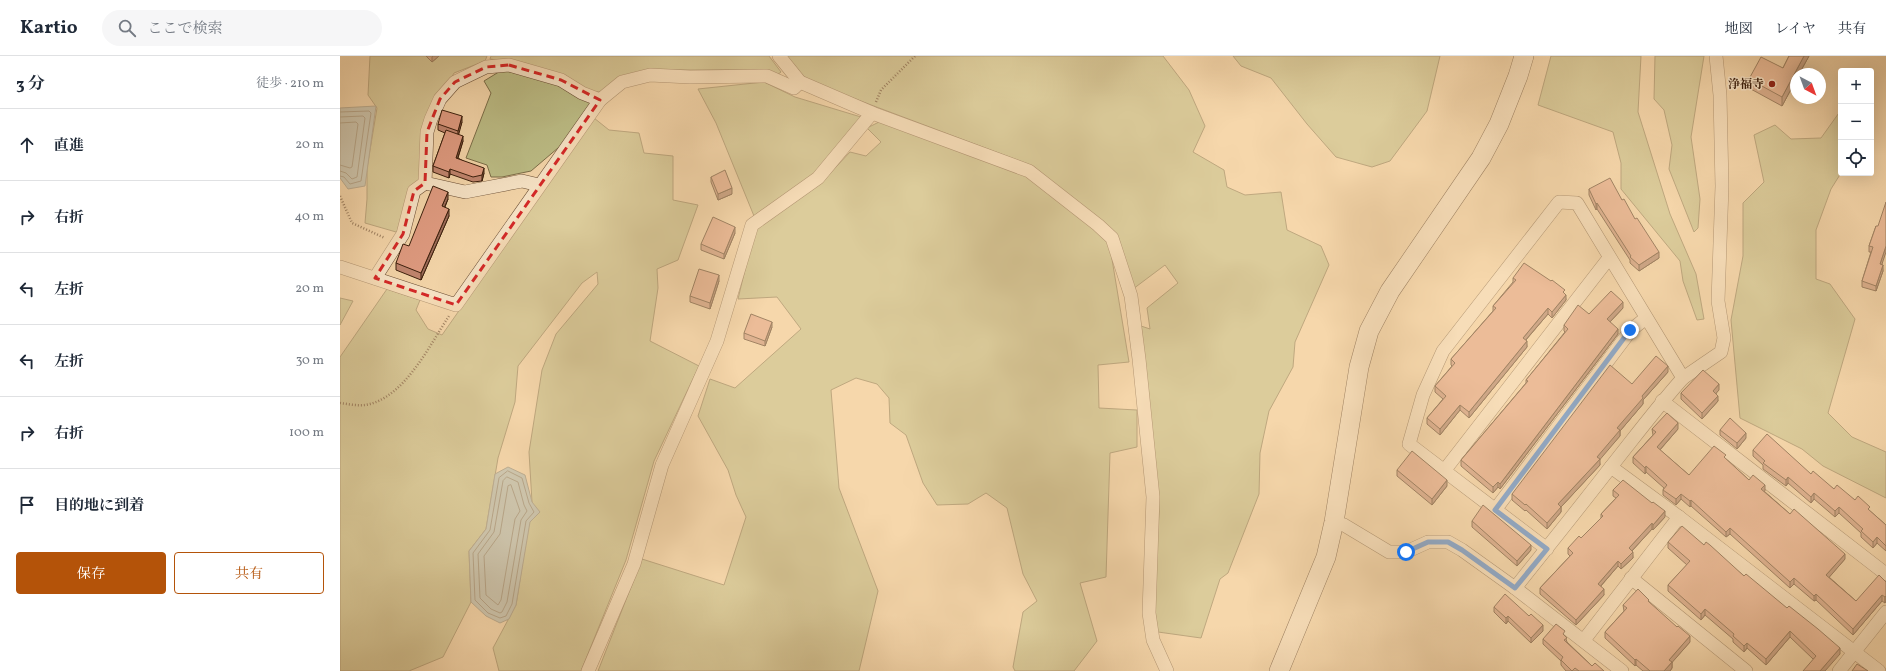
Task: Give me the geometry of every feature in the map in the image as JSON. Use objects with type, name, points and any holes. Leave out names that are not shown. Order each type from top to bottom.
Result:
[{"type":"street","points":[[779,56],[800,82],[872,114],[1030,171],[1112,238],[1131,296],[1138,351],[1153,497],[1149,613],[1153,640],[1167,671]]},
{"type":"street","points":[[1279,671],[1326,557],[1334,522],[1359,367],[1369,331],[1390,291],[1481,158],[1499,124],[1518,76],[1524,56]]},
{"type":"street","points":[[1515,588],[1662,401],[1683,378],[1721,352],[1724,338],[1718,301],[1722,186],[1720,95],[1716,56]]},
{"type":"street","points":[[425,183],[427,132],[440,99],[455,82],[486,67],[509,65],[561,80],[582,93],[600,100]]},
{"type":"street","points":[[340,267],[456,305],[600,100],[622,82],[650,75],[690,77],[767,76],[794,88],[800,82]]},
{"type":"street","points":[[588,671],[634,564],[662,465],[717,341],[752,225],[818,178],[872,114]]},
{"type":"street","points":[[375,278],[403,234],[414,191],[425,183],[465,192],[522,181],[539,185]]},
{"type":"street","points":[[1547,549],[1409,444],[1423,395],[1444,351],[1559,202],[1577,204],[1683,378]]},
{"type":"street","points":[[1444,470],[1609,258]]},
{"type":"street","points":[[1495,510],[1630,330],[1646,318]]},
{"type":"street","points":[[1662,401],[1886,574]]},
{"type":"street","points":[[1611,467],[1680,517],[1879,671]]},
{"type":"street","points":[[1584,640],[1680,517]]},
{"type":"street","points":[[1334,522],[1344,525],[1389,552],[1406,552],[1428,542],[1448,542],[1462,550],[1515,588],[1584,640],[1622,671]]},
{"type":"street","points":[[1632,578],[1746,671]]},
{"type":"street","points":[[1839,671],[1886,612]]},
{"type":"path","points":[[872,114],[881,90],[914,56]]},
{"type":"path","points":[[340,196],[352,223],[397,243]]},
{"type":"path","points":[[340,403],[365,405],[389,395],[406,381],[456,305]]},
{"type":"highlighted area","points":[[509,65],[561,80],[600,100],[456,305],[375,278],[403,234],[414,191],[425,183],[427,132],[431,119],[440,99],[455,82],[486,67]]},
{"type":"green space","points":[[370,56],[487,56],[485,61],[454,73],[425,128],[425,183],[403,234],[365,223],[367,168],[377,108],[368,95]]},
{"type":"green space","points":[[491,56],[769,56],[781,72],[777,75],[756,70],[648,70],[600,92],[583,91],[507,62],[490,59]]},
{"type":"green space","points":[[786,56],[1163,56],[1189,90],[1205,126],[1193,152],[1224,170],[1227,187],[1245,195],[1281,192],[1287,230],[1321,246],[1329,265],[1295,342],[1293,367],[1269,411],[1260,453],[1259,494],[1228,573],[1220,579],[1201,638],[1158,632],[1154,606],[1159,511],[1141,326],[1150,329],[1147,308],[1178,283],[1165,265],[1133,289],[1118,236],[1033,166],[805,80]]},
{"type":"green space","points":[[1233,56],[1440,56],[1427,111],[1390,161],[1372,167],[1336,157],[1307,124],[1271,78],[1241,66]]},
{"type":"green space","points":[[1551,56],[1641,56],[1638,112],[1670,214],[1696,274],[1704,319],[1697,320],[1683,281],[1680,261],[1621,189],[1621,163],[1613,132],[1538,105]]},
{"type":"green space","points":[[1655,56],[1704,56],[1691,137],[1700,199],[1698,228],[1694,232],[1669,169],[1672,145],[1664,110],[1654,99]]},
{"type":"green space","points":[[502,70],[562,84],[593,104],[565,142],[531,171],[502,177],[491,177],[487,165],[466,158],[491,93],[484,81]]},
{"type":"green space","points":[[764,82],[795,97],[861,117],[814,174],[754,216],[716,123],[698,89]]},
{"type":"green space","points":[[1838,114],[1839,176],[1831,189],[1816,230],[1816,279],[1830,284],[1855,319],[1828,413],[1852,437],[1886,452],[1886,498],[1823,466],[1802,449],[1740,418],[1731,320],[1743,256],[1743,203],[1764,182],[1754,135],[1775,125],[1791,139],[1821,138]]},
{"type":"green space","points":[[594,118],[609,130],[639,133],[644,153],[673,156],[673,200],[698,205],[678,260],[657,269],[658,288],[650,341],[699,366],[654,461],[626,560],[581,671],[499,671],[493,648],[516,605],[532,502],[529,452],[542,370],[556,334],[598,284],[597,272],[582,283],[518,366],[515,402],[498,458],[486,529],[469,551],[471,602],[443,657],[409,671],[340,671],[340,357],[387,289],[420,300],[416,310],[428,329],[442,335]]},
{"type":"green space","points":[[883,120],[1028,176],[1109,241],[1129,362],[1098,365],[1099,408],[1137,410],[1137,447],[1110,453],[1106,577],[1080,583],[1097,641],[1074,671],[1015,671],[1013,667],[1023,612],[1037,601],[1023,574],[1007,508],[986,493],[968,504],[937,505],[923,483],[906,435],[890,423],[889,398],[877,384],[856,378],[831,390],[839,488],[878,591],[859,671],[598,671],[642,559],[724,585],[746,517],[736,495],[728,470],[698,416],[710,379],[735,388],[801,329],[777,297],[738,299],[755,228],[823,181],[850,152],[866,156],[881,142],[867,128]]},
{"type":"green space","points":[[340,298],[353,301],[340,325]]},
{"type":"water","points":[[376,106],[365,186],[348,189],[340,178],[340,108]]},
{"type":"water","points":[[508,467],[525,475],[532,502],[540,512],[530,522],[516,605],[509,619],[500,623],[486,616],[471,602],[469,551],[486,529],[495,474]]},
{"type":"building","points":[[1789,56],[1804,56],[1798,68],[1790,68],[1790,82],[1782,97],[1749,79],[1761,57],[1783,68]]},
{"type":"building","points":[[442,110],[462,116],[458,131],[438,124]]},
{"type":"building","points":[[446,130],[463,136],[456,158],[484,168],[482,175],[473,177],[450,169],[449,172],[433,166]]},
{"type":"building","points":[[725,170],[732,188],[718,194],[711,177]]},
{"type":"building","points":[[1610,178],[1622,200],[1624,199],[1635,219],[1637,218],[1659,252],[1639,265],[1630,257],[1631,256],[1597,203],[1596,204],[1589,189]]},
{"type":"building","points":[[433,186],[448,192],[442,206],[449,209],[421,273],[396,263],[403,244],[409,246]]},
{"type":"building","points":[[1886,202],[1886,246],[1880,264],[1883,265],[1876,286],[1862,281],[1873,247],[1869,246]]},
{"type":"building","points":[[713,217],[735,227],[724,254],[701,244]]},
{"type":"building","points":[[1524,263],[1551,281],[1552,280],[1565,290],[1563,292],[1566,295],[1552,312],[1548,308],[1523,338],[1527,341],[1469,412],[1460,405],[1440,429],[1427,418],[1446,396],[1435,386],[1455,363],[1451,359],[1496,308],[1493,306],[1516,280],[1513,278]]},
{"type":"building","points":[[699,269],[719,275],[710,303],[690,296]]},
{"type":"building","points":[[1611,291],[1623,302],[1607,319],[1618,329],[1500,484],[1498,482],[1493,487],[1461,460],[1528,381],[1526,380],[1568,329],[1564,325],[1578,305],[1589,314]]},
{"type":"building","points":[[751,314],[772,322],[765,341],[744,333]]},
{"type":"building","points":[[1656,356],[1668,366],[1617,428],[1620,430],[1597,457],[1600,459],[1558,504],[1561,507],[1547,523],[1526,504],[1525,505],[1512,494],[1610,365],[1632,384]]},
{"type":"building","points":[[1703,370],[1719,384],[1713,391],[1718,396],[1702,413],[1681,393]]},
{"type":"building","points":[[1667,413],[1678,423],[1657,447],[1689,475],[1714,446],[1726,455],[1724,457],[1749,480],[1753,475],[1765,485],[1761,489],[1790,514],[1794,509],[1845,554],[1826,575],[1856,601],[1879,575],[1886,582],[1886,596],[1885,597],[1882,595],[1853,629],[1816,594],[1814,596],[1794,578],[1790,582],[1730,528],[1726,532],[1691,500],[1690,501],[1681,494],[1676,499],[1663,490],[1667,485],[1646,466],[1645,468],[1633,457],[1656,432],[1652,429]]},
{"type":"building","points":[[1730,418],[1746,433],[1737,443],[1720,430]]},
{"type":"building","points":[[1767,434],[1811,474],[1813,471],[1834,489],[1837,485],[1855,500],[1858,496],[1870,507],[1868,509],[1886,525],[1886,546],[1877,537],[1873,542],[1861,531],[1863,529],[1839,507],[1835,511],[1814,493],[1811,497],[1788,477],[1786,480],[1763,463],[1765,461],[1753,450]]},
{"type":"building","points":[[1412,451],[1447,480],[1432,499],[1397,470]]},
{"type":"building","points":[[1623,480],[1652,503],[1653,502],[1665,511],[1629,548],[1633,552],[1621,564],[1618,561],[1598,584],[1604,589],[1576,620],[1540,588],[1573,553],[1568,548],[1579,536],[1581,538],[1603,516],[1601,514],[1619,495],[1613,490]]},
{"type":"building","points":[[1483,505],[1531,545],[1517,561],[1472,521]]},
{"type":"building","points":[[1682,526],[1704,545],[1706,542],[1710,545],[1744,576],[1746,574],[1787,608],[1789,606],[1840,648],[1820,671],[1803,671],[1816,656],[1790,631],[1766,659],[1747,643],[1744,646],[1733,636],[1734,634],[1705,609],[1701,614],[1668,585],[1690,561],[1668,542]]},
{"type":"building","points":[[1638,589],[1649,600],[1648,601],[1677,627],[1678,626],[1690,636],[1669,660],[1672,662],[1664,671],[1650,671],[1636,659],[1635,660],[1605,632],[1627,608],[1623,605]]},
{"type":"building","points":[[1505,594],[1529,616],[1531,614],[1543,625],[1531,638],[1508,616],[1506,618],[1494,607]]},
{"type":"building","points":[[1556,624],[1565,631],[1563,634],[1567,638],[1564,640],[1592,666],[1595,663],[1604,671],[1579,671],[1575,668],[1572,671],[1561,660],[1563,657],[1543,639]]},
{"type":"building","points":[[1857,664],[1868,671],[1852,671]]},
{"type":"place","name":"浄福寺","points":[[1772,84]]},
{"type":"route","points":[[1406,552],[1428,542],[1448,542],[1462,550],[1515,588],[1547,549],[1495,510],[1630,330]]}]
